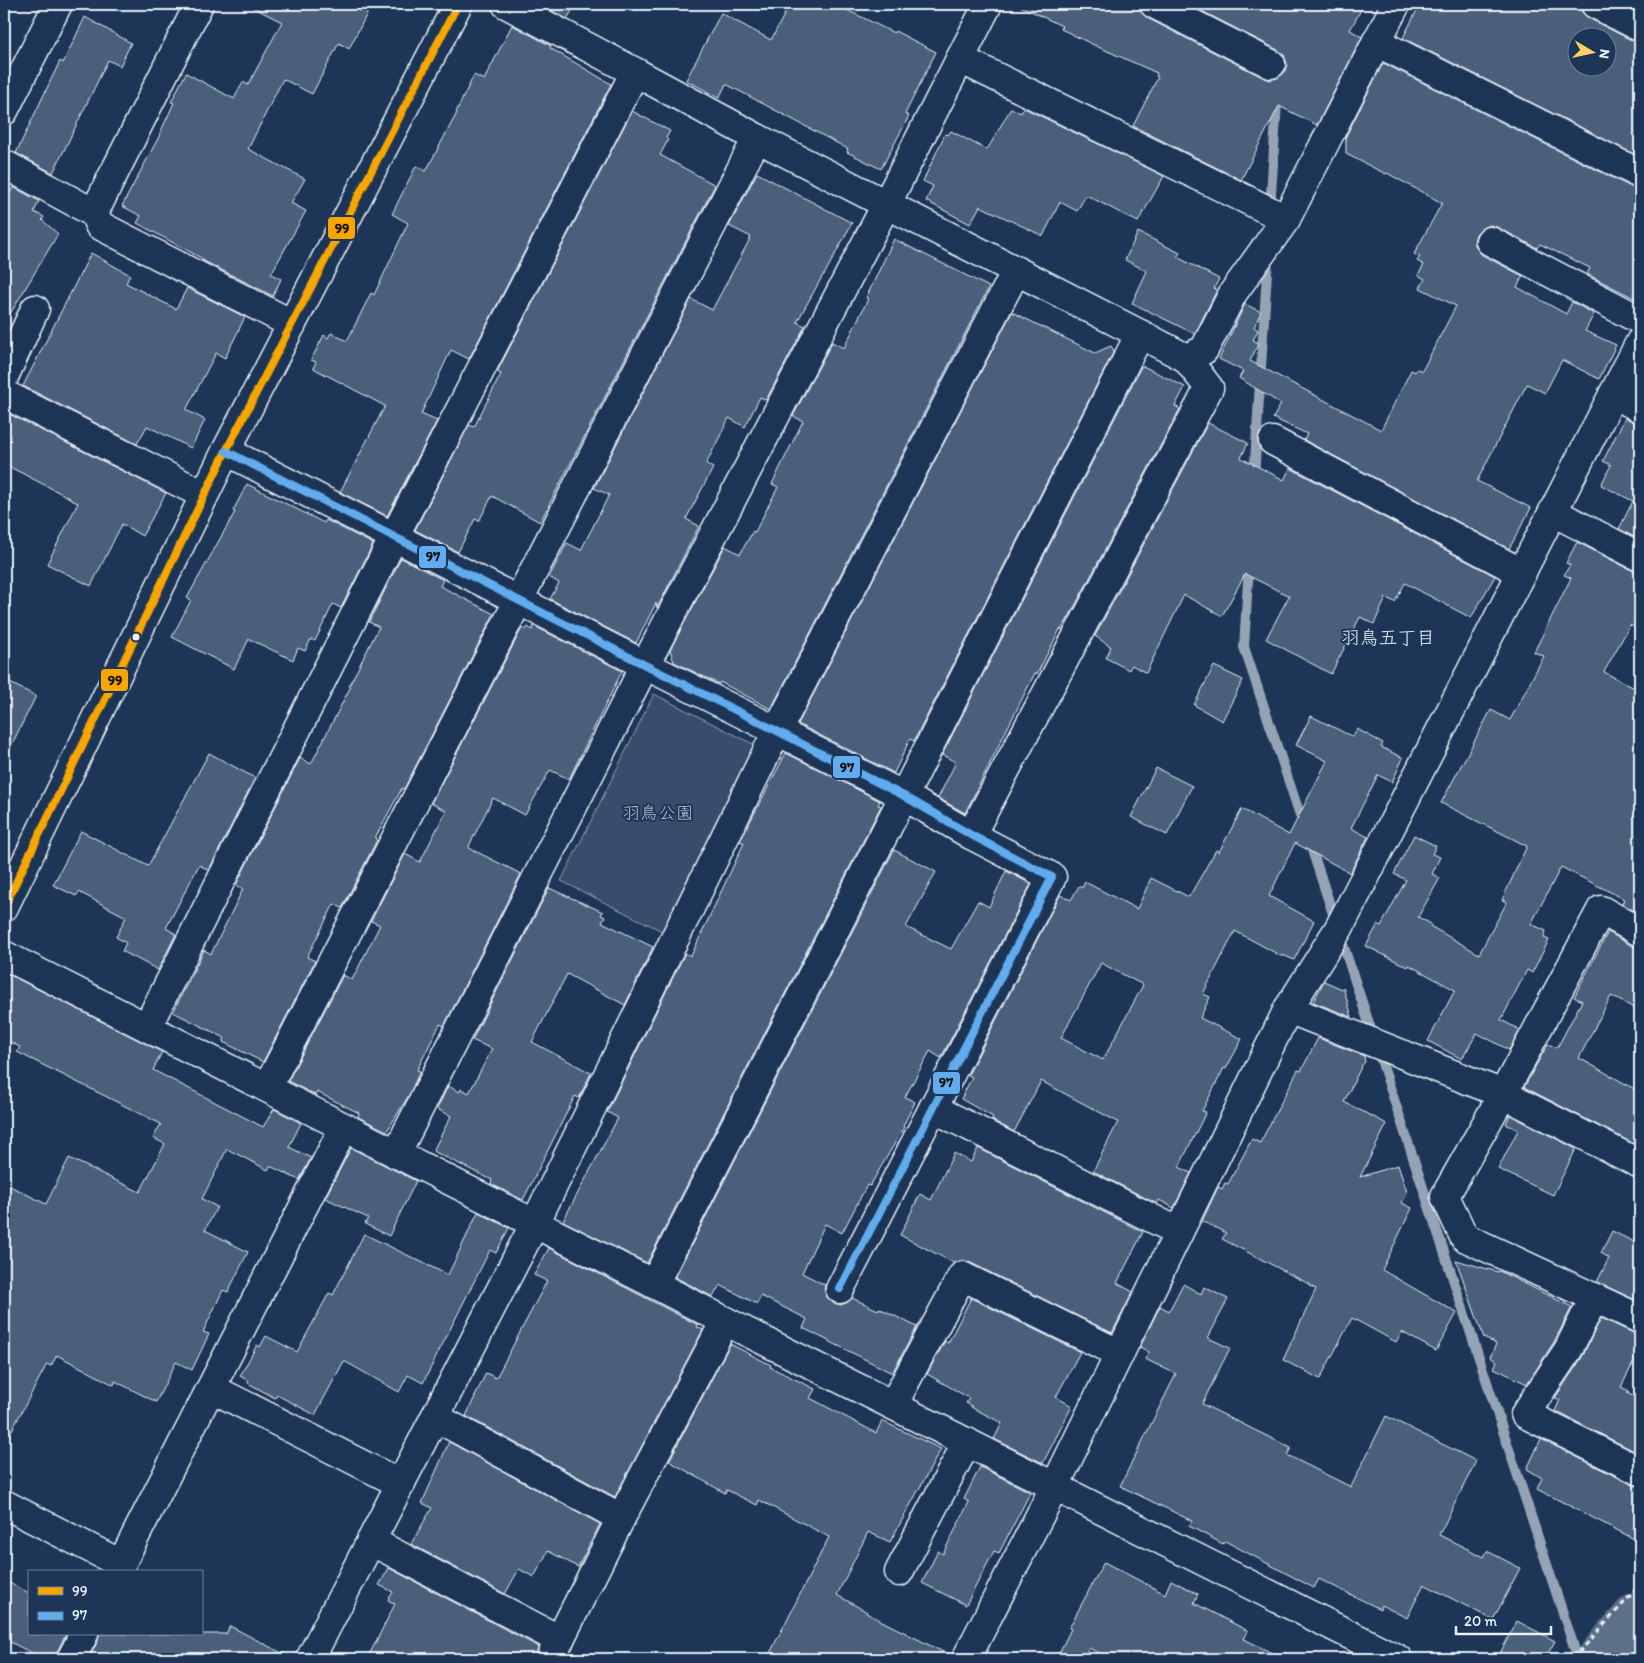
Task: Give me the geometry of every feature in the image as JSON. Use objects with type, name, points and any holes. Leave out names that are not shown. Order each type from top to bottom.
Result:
[{"type":"main road","points":[[4,111],[58,4]]},
{"type":"main road","points":[[94,213],[199,4]]},
{"type":"main road","points":[[4,907],[226,451],[458,4]]},
{"type":"main road","points":[[506,4],[757,138],[1186,358],[1209,388],[970,835]]},
{"type":"main road","points":[[396,1154],[645,666],[886,205],[988,4]]},
{"type":"main road","points":[[1154,4],[1270,64]]},
{"type":"main road","points":[[1186,358],[1204,350],[1233,293],[1286,218],[1396,4]]},
{"type":"main road","points":[[1595,4],[1640,27]]},
{"type":"main road","points":[[1376,42],[1640,174]]},
{"type":"main road","points":[[960,59],[1286,218]]},
{"type":"main road","points":[[147,1027],[394,537],[635,72]]},
{"type":"main road","points":[[267,1088],[757,138]]},
{"type":"main road","points":[[4,164],[94,213],[98,225],[292,324]]},
{"type":"main road","points":[[1490,241],[1640,320]]},
{"type":"main road","points":[[310,1659],[535,1223],[778,730],[1016,271]]},
{"type":"main road","points":[[4,377],[35,309]]},
{"type":"main road","points":[[654,1284],[1140,334]]},
{"type":"main road","points":[[966,1659],[1055,1486],[1288,1009],[1339,928],[1640,342]]},
{"type":"main road","points":[[4,394],[204,495]]},
{"type":"main road","points":[[1613,394],[1640,408]]},
{"type":"main road","points":[[1273,440],[1522,573]]},
{"type":"main road","points":[[226,451],[645,666],[778,730],[904,796],[970,835],[1052,877],[840,1289]]},
{"type":"main road","points":[[1553,512],[1640,557]]},
{"type":"main road","points":[[1640,932],[1601,910],[1503,1094],[1445,1196],[1464,1237],[1640,1319]]},
{"type":"main road","points":[[4,955],[725,1321],[1398,1659]]},
{"type":"main road","points":[[1288,1009],[1503,1094],[1640,1164]]},
{"type":"main road","points":[[933,1108],[1179,1232]]},
{"type":"main road","points":[[4,1504],[119,1568],[344,1127]]},
{"type":"main road","points":[[893,1405],[962,1276],[1120,1354]]},
{"type":"main road","points":[[1594,1298],[1568,1350],[1525,1414],[1640,1471]]},
{"type":"main road","points":[[371,1540],[555,1650],[621,1518],[725,1321]]},
{"type":"main road","points":[[211,1388],[401,1484]]},
{"type":"main road","points":[[435,1417],[621,1518]]},
{"type":"main road","points":[[899,1572],[967,1442]]},
{"type":"main road","points":[[71,1659],[83,1636]]},
{"type":"path","points":[[1574,1659],[1640,1585]]},
{"type":"green space","name":"羽鳥公園","points":[[654,694],[755,745],[662,931],[561,881]]},
{"type":"building","points":[[246,4],[372,4],[349,49],[339,43],[312,94],[283,79],[248,149],[305,179],[291,203],[306,211],[271,274],[281,279],[273,296],[202,260],[137,223],[141,216],[122,206],[162,131],[174,103],[171,102],[186,73],[234,99],[243,82],[248,85],[282,22]]},
{"type":"building","points":[[539,4],[576,4],[567,19]]},
{"type":"building","points":[[790,4],[835,4],[936,52],[905,114],[909,116],[881,169],[847,152],[848,149],[726,84],[719,98],[686,80],[721,13],[771,40]]},
{"type":"building","points":[[1016,4],[1139,4],[1141,12],[1147,18],[1271,80],[1285,72],[1287,64],[1284,55],[1278,50],[1188,4],[1364,4],[1350,30],[1362,37],[1317,125],[1279,106],[1241,180],[1133,126],[1158,77],[1156,76],[1157,73],[1061,29],[1062,26]]},
{"type":"building","points":[[1420,4],[1580,4],[1582,12],[1588,18],[1608,28],[1566,28],[1566,78],[1616,78],[1616,32],[1640,43],[1640,157],[1403,38]]},
{"type":"building","points":[[85,17],[131,43],[120,66],[108,60],[53,173],[16,153],[60,61],[63,63]]},
{"type":"building","points":[[512,25],[551,46],[550,48],[611,84],[469,359],[451,350],[421,414],[437,421],[387,516],[340,492],[385,406],[313,368],[316,362],[311,360],[324,335],[328,338],[331,333],[347,341],[371,293],[374,295],[408,223],[392,214],[416,166],[426,171],[457,113],[474,75],[484,80]]},
{"type":"building","points":[[1383,63],[1640,190],[1640,301],[1587,274],[1590,268],[1540,244],[1537,248],[1490,225],[1482,228],[1476,234],[1474,242],[1482,255],[1523,276],[1517,287],[1566,314],[1572,302],[1594,314],[1585,331],[1616,345],[1599,379],[1562,360],[1545,393],[1527,384],[1477,481],[1531,508],[1509,549],[1304,440],[1307,434],[1273,418],[1281,404],[1239,378],[1243,371],[1219,359],[1245,304],[1261,312],[1254,327],[1258,330],[1253,340],[1259,343],[1250,361],[1381,430],[1411,370],[1415,372],[1417,369],[1422,371],[1456,306],[1420,288],[1425,279],[1418,275],[1424,265],[1417,261],[1420,257],[1414,254],[1442,203],[1387,173],[1346,154],[1345,138]]},
{"type":"building","points":[[1011,108],[1021,113],[1024,108],[1164,176],[1138,222],[1086,195],[1077,211],[1060,202],[1043,236],[980,206],[970,224],[926,201],[933,186],[923,181],[945,134],[948,135],[951,131],[987,150]]},
{"type":"building","points":[[632,111],[670,131],[666,138],[668,140],[660,155],[715,185],[540,522],[492,496],[479,521],[475,519],[458,552],[415,530],[469,425],[474,427],[501,374],[497,372]]},
{"type":"building","points":[[757,173],[852,223],[797,322],[805,326],[766,400],[760,397],[745,427],[729,418],[706,464],[713,468],[686,519],[699,526],[657,608],[656,603],[636,643],[550,599],[559,583],[549,577],[567,543],[581,550],[609,495],[594,488],[691,299],[712,310],[751,237],[729,226]]},
{"type":"building","points":[[13,187],[39,201],[34,212],[44,217],[42,220],[58,234],[4,324],[4,205]]},
{"type":"building","points":[[1138,232],[1180,253],[1177,257],[1219,279],[1214,288],[1217,290],[1195,334],[1132,303],[1147,271],[1125,260]]},
{"type":"building","points":[[894,239],[989,287],[771,709],[720,682],[719,684],[674,662],[670,650],[725,546],[740,554],[753,531],[755,532],[778,487],[772,484],[803,421],[793,416],[832,342],[844,348]]},
{"type":"building","points":[[91,253],[130,275],[126,283],[176,309],[187,288],[245,317],[225,358],[216,353],[186,410],[205,420],[191,448],[147,426],[137,444],[23,386]]},
{"type":"building","points":[[1012,312],[1095,353],[1111,346],[1114,351],[914,741],[910,739],[894,773],[798,724]]},
{"type":"building","points":[[1143,366],[1185,387],[1175,406],[1180,409],[1069,617],[1060,629],[1037,674],[1035,673],[965,813],[938,798],[956,762],[942,755]]},
{"type":"building","points":[[9,414],[166,493],[142,536],[122,524],[91,586],[47,564],[78,503],[4,464],[4,425]]},
{"type":"building","points":[[1625,418],[1640,424],[1640,540],[1619,529],[1633,501],[1601,485],[1611,465],[1603,461]]},
{"type":"building","points":[[1208,423],[1248,443],[1241,458],[1284,480],[1290,468],[1495,576],[1471,618],[1405,583],[1395,602],[1386,598],[1374,624],[1360,617],[1331,674],[1266,639],[1289,596],[1245,574],[1222,616],[1184,595],[1146,673],[1132,665],[1129,670],[1106,658],[1111,647],[1095,636]]},
{"type":"building","points":[[247,484],[324,523],[326,520],[373,544],[341,608],[333,604],[315,641],[311,639],[305,651],[298,648],[293,660],[249,639],[234,669],[172,637],[191,600],[187,598],[235,512],[233,511]]},
{"type":"building","points":[[1577,542],[1640,573],[1640,631],[1630,625],[1604,672],[1640,691],[1640,914],[1622,904],[1624,899],[1561,867],[1531,924],[1546,931],[1544,938],[1549,940],[1532,973],[1527,970],[1501,1020],[1520,1030],[1509,1050],[1477,1033],[1462,1059],[1428,1041],[1455,990],[1409,965],[1408,967],[1366,946],[1378,924],[1381,926],[1406,880],[1394,874],[1414,835],[1436,846],[1432,854],[1440,857],[1432,874],[1440,878],[1418,917],[1431,924],[1430,926],[1479,954],[1507,902],[1502,900],[1527,846],[1441,803],[1491,710],[1510,720],[1544,656],[1534,652],[1571,578],[1564,575],[1570,565],[1566,563]]},
{"type":"building","points":[[401,558],[443,580],[440,586],[494,614],[404,789],[402,788],[375,838],[377,840],[342,908],[334,904],[307,957],[315,961],[263,1062],[223,1042],[225,1038],[173,1012],[204,950],[211,954],[243,889],[236,885],[300,758],[311,764],[351,686],[349,686],[379,627],[369,622]]},
{"type":"building","points":[[534,626],[622,671],[569,779],[550,770],[525,815],[493,798],[469,848],[521,874],[444,1026],[440,1024],[417,1070],[420,1071],[409,1095],[387,1131],[358,1117],[359,1113],[317,1092],[315,1095],[288,1081],[343,975],[352,980],[380,925],[371,921],[405,854],[420,862],[446,811],[431,803],[522,628],[526,630],[528,627],[532,630]]},
{"type":"building","points":[[1214,666],[1243,680],[1222,721],[1194,705]]},
{"type":"building","points":[[4,680],[36,696],[4,760]]},
{"type":"building","points":[[1311,716],[1353,737],[1357,729],[1383,743],[1381,747],[1403,758],[1392,782],[1378,775],[1351,828],[1368,837],[1350,873],[1295,843],[1269,896],[1314,921],[1294,960],[1283,955],[1283,957],[1235,931],[1203,994],[1210,997],[1200,1018],[1242,1039],[1226,1069],[1224,1068],[1202,1111],[1206,1112],[1179,1167],[1191,1173],[1174,1208],[1159,1200],[1157,1204],[1093,1171],[1118,1122],[1041,1081],[1014,1132],[992,1120],[993,1117],[961,1099],[972,1077],[968,1075],[1060,895],[1071,900],[1079,886],[1082,888],[1085,882],[1137,909],[1151,878],[1189,897],[1216,850],[1219,852],[1242,809],[1289,835],[1327,761],[1296,745]],"holes":[[[1101,963],[1143,985],[1103,1060],[1061,1038]]]},
{"type":"building","points":[[209,753],[255,778],[209,870],[199,865],[166,928],[176,934],[158,970],[122,951],[126,943],[116,937],[126,917],[79,892],[76,896],[53,885],[81,831],[148,866]]},
{"type":"building","points":[[786,753],[880,801],[878,805],[881,806],[647,1263],[563,1221],[618,1118],[607,1112],[685,953],[691,956],[744,843],[740,841]]},
{"type":"building","points":[[1156,768],[1192,786],[1167,835],[1131,817]]},
{"type":"building","points":[[894,850],[936,872],[906,927],[951,949],[978,901],[989,907],[1006,871],[1031,884],[941,1058],[930,1051],[905,1097],[915,1102],[904,1127],[870,1186],[867,1185],[842,1233],[825,1224],[802,1273],[825,1285],[824,1290],[827,1297],[833,1303],[841,1305],[852,1298],[878,1310],[879,1308],[917,1327],[892,1373],[803,1328],[807,1319],[761,1296],[757,1304],[720,1285],[713,1297],[675,1277]]},
{"type":"building","points":[[549,888],[603,912],[601,915],[605,917],[602,922],[653,947],[625,1005],[567,974],[532,1042],[591,1073],[579,1098],[575,1096],[523,1200],[491,1184],[492,1180],[433,1151],[451,1116],[437,1109],[448,1086],[460,1092],[461,1089],[469,1093],[492,1049],[472,1040]]},
{"type":"building","points":[[1608,932],[1632,946],[1640,948],[1640,1011],[1611,996],[1579,1058],[1640,1092],[1640,1147],[1524,1087],[1548,1044],[1557,1048],[1582,1001],[1574,997]]},
{"type":"building","points":[[4,972],[162,1052],[153,1070],[263,1127],[274,1109],[301,1123],[289,1147],[311,1158],[299,1180],[270,1166],[268,1170],[227,1149],[202,1199],[217,1207],[205,1230],[248,1252],[228,1292],[223,1290],[203,1332],[209,1334],[192,1370],[176,1362],[156,1402],[115,1381],[114,1385],[57,1355],[51,1366],[47,1364],[4,1445],[4,1183],[46,1204],[69,1158],[140,1192],[165,1144],[153,1138],[161,1124],[17,1052],[20,1047],[4,1039]]},
{"type":"building","points":[[1324,981],[1342,989],[1343,987],[1352,1017],[1313,1002]]},
{"type":"building","points":[[1318,1038],[1364,1056],[1365,1062],[1344,1102],[1387,1124],[1360,1177],[1398,1165],[1407,1192],[1402,1203],[1412,1208],[1382,1270],[1457,1313],[1436,1351],[1402,1332],[1396,1342],[1352,1318],[1320,1379],[1283,1360],[1316,1289],[1222,1239],[1226,1233],[1202,1221],[1218,1187],[1222,1189],[1225,1183],[1228,1184],[1252,1139],[1260,1143],[1298,1070],[1301,1071]]},
{"type":"building","points":[[1510,1115],[1576,1149],[1553,1195],[1498,1169],[1518,1130],[1506,1124]]},
{"type":"building","points":[[351,1148],[416,1181],[389,1236],[365,1224],[368,1218],[325,1198]]},
{"type":"building","points":[[978,1148],[1143,1232],[1117,1283],[1133,1292],[1112,1333],[969,1262],[962,1260],[954,1263],[900,1235],[920,1194],[931,1200],[954,1153],[971,1162]]},
{"type":"building","points":[[478,1212],[509,1228],[496,1253],[490,1250],[423,1383],[408,1375],[399,1392],[344,1361],[315,1415],[277,1395],[275,1398],[248,1383],[249,1381],[240,1376],[257,1345],[260,1347],[266,1336],[297,1352],[329,1293],[333,1295],[364,1234],[448,1275]]},
{"type":"building","points":[[1612,1231],[1640,1245],[1640,1302],[1597,1282],[1609,1258],[1601,1253]]},
{"type":"building","points":[[549,1248],[698,1325],[697,1327],[703,1330],[615,1497],[466,1416],[486,1373],[496,1378],[547,1281],[534,1275]]},
{"type":"building","points":[[1456,1260],[1499,1271],[1572,1307],[1554,1342],[1527,1384],[1494,1368],[1497,1361],[1490,1357],[1496,1344],[1484,1338]]},
{"type":"building","points":[[1183,1284],[1201,1294],[1204,1287],[1228,1299],[1208,1338],[1230,1348],[1202,1404],[1291,1448],[1287,1455],[1351,1487],[1386,1416],[1476,1461],[1439,1535],[1484,1557],[1487,1551],[1520,1568],[1493,1620],[1424,1584],[1407,1618],[1381,1605],[1380,1609],[1319,1579],[1314,1588],[1225,1541],[1223,1544],[1189,1526],[1192,1521],[1120,1486],[1176,1374],[1145,1359],[1149,1352],[1140,1347],[1160,1306],[1169,1311]]},
{"type":"building","points":[[971,1298],[1080,1352],[1056,1397],[1072,1406],[1043,1463],[994,1439],[1002,1423],[971,1407],[966,1403],[969,1398],[927,1374],[945,1341],[948,1343]]},
{"type":"building","points":[[1601,1318],[1633,1333],[1640,1334],[1640,1350],[1621,1387],[1629,1391],[1627,1393],[1640,1400],[1640,1454],[1555,1411],[1560,1400],[1555,1398],[1581,1359]]},
{"type":"building","points":[[730,1344],[771,1365],[770,1367],[815,1389],[810,1398],[876,1433],[882,1421],[941,1449],[890,1542],[868,1532],[837,1595],[866,1613],[951,1656],[950,1659],[767,1659],[829,1537],[759,1500],[757,1505],[727,1490],[725,1493],[669,1461]]},
{"type":"building","points":[[1541,1439],[1640,1487],[1640,1542],[1537,1489],[1542,1478],[1527,1469]]},
{"type":"building","points":[[449,1442],[600,1524],[578,1567],[548,1551],[534,1577],[519,1569],[505,1594],[411,1544],[432,1508],[422,1503]]},
{"type":"building","points":[[980,1467],[1030,1493],[999,1553],[994,1551],[966,1605],[922,1583],[938,1551],[943,1554],[969,1502],[964,1499]]},
{"type":"building","points":[[1104,1562],[1165,1594],[1171,1580],[1198,1594],[1194,1603],[1248,1631],[1244,1639],[1284,1659],[1111,1659],[1089,1648],[1083,1659],[1056,1659],[1071,1629],[1069,1628]]},
{"type":"building","points":[[389,1568],[539,1647],[533,1659],[367,1659],[395,1604],[388,1600],[393,1592],[379,1585]]},
{"type":"building","points":[[4,1580],[28,1592],[28,1636],[65,1636],[55,1659],[44,1659],[4,1639]]},
{"type":"building","points":[[1517,1621],[1555,1641],[1545,1659],[1497,1659]]},
{"type":"building","points":[[230,1626],[293,1659],[88,1659],[99,1636],[202,1636],[202,1634],[226,1634]]},
{"type":"waterway","points":[[1270,210],[1281,40]]},
{"type":"waterway","points":[[1254,477],[1268,257]]},
{"type":"waterway","points":[[1249,564],[1244,647],[1304,827]]},
{"type":"waterway","points":[[1309,841],[1578,1659]]},
{"type":"waterway","points":[[1607,1659],[1640,1621]]},
{"type":"transit line","name":"99","points":[[4,907],[226,451],[458,4]]},
{"type":"transit line","name":"97","points":[[226,451],[904,796],[971,835],[1052,877],[840,1289]]},
{"type":"district","name":"羽鳥五丁目","points":[[1388,637]]}]
